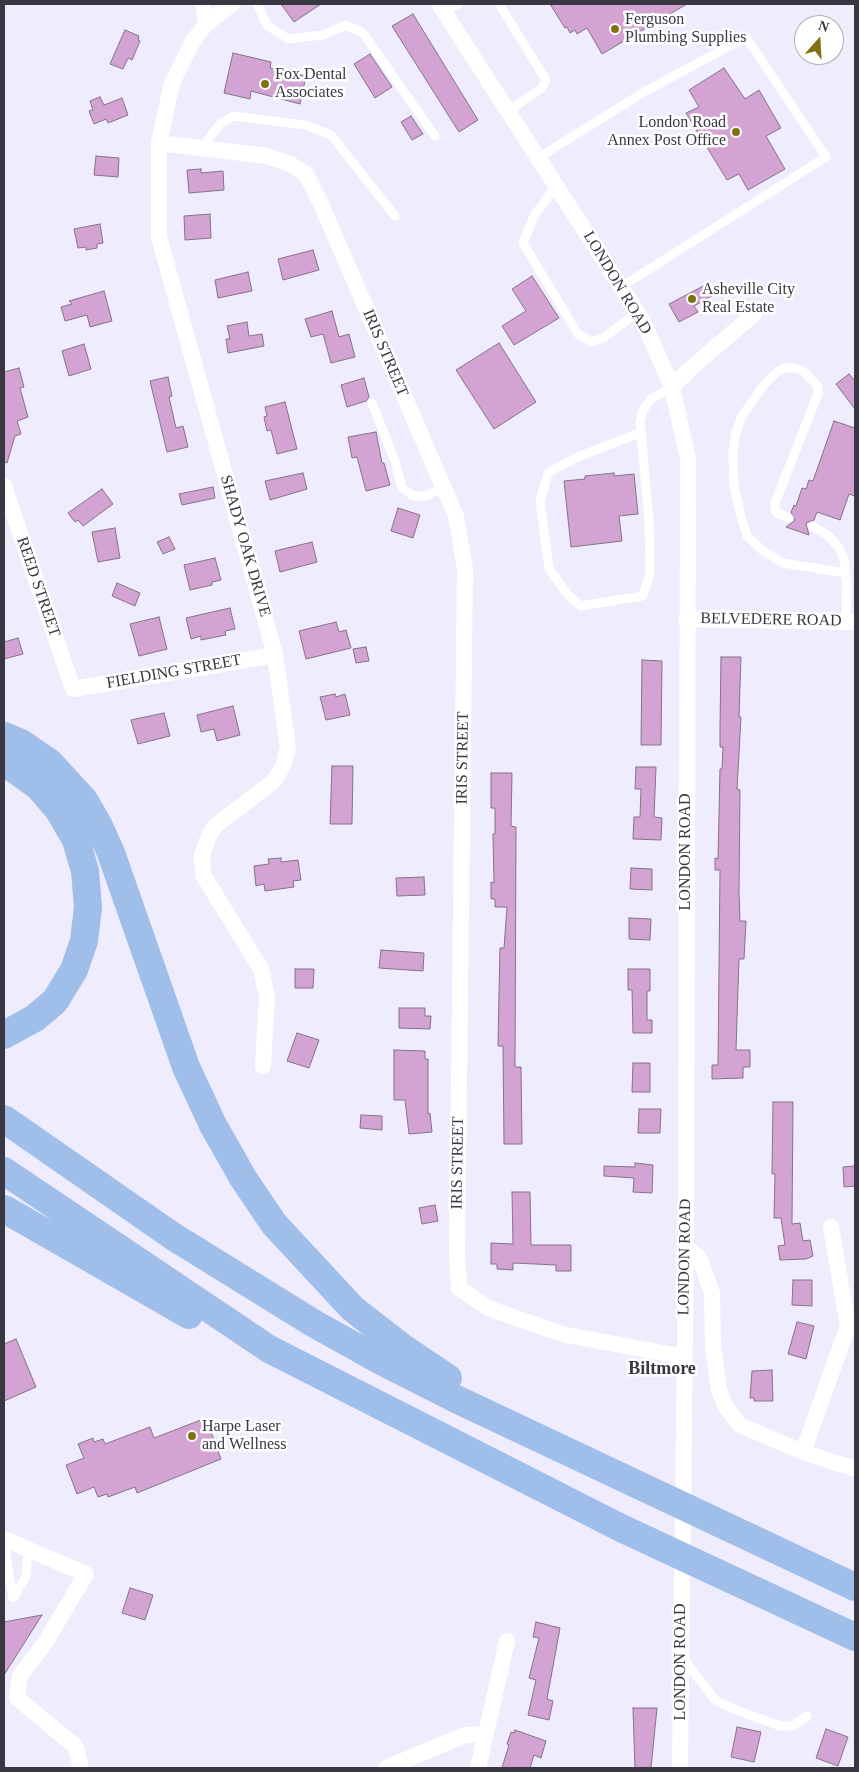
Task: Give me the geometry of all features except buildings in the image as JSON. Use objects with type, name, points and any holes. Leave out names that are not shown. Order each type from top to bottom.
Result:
[{"type":"highway","points":[[4,736],[21,743],[49,762],[84,800],[98,824],[111,853],[186,1068],[217,1133],[242,1178],[274,1224],[306,1261],[353,1308],[402,1347],[532,1435]]},
{"type":"highway","points":[[4,762],[38,786],[58,810],[76,840],[85,872],[88,907],[84,941],[74,970],[55,1001],[35,1018],[4,1035]]},
{"type":"highway","points":[[4,1119],[174,1238],[258,1290],[383,1362],[618,1476],[855,1587]]},
{"type":"highway","points":[[4,1171],[269,1349]]},
{"type":"highway","points":[[4,1209],[180,1311],[269,1349],[622,1528],[855,1637]]},
{"type":"street","points":[[203,4],[206,24]]},
{"type":"street","name":"SHADY OAK DRIVE","points":[[232,4],[206,24],[193,41],[172,82],[159,143],[159,237],[275,655],[288,747],[283,766],[274,781],[215,826],[202,855],[203,875],[261,969],[267,997],[264,1066]]},
{"type":"street","name":"LONDON ROAD","points":[[447,7],[508,112],[638,312],[672,387],[688,459],[686,619],[686,1246],[680,1768]]},
{"type":"street","name":"IRIS STREET","points":[[159,143],[267,156],[290,164],[306,174],[321,204],[456,516],[465,569],[457,1251],[459,1288],[488,1308],[562,1334],[684,1357]]},
{"type":"street","points":[[672,387],[754,314]]},
{"type":"street","name":"REED STREET","points":[[4,486],[73,689]]},
{"type":"street","name":"BELVEDERE ROAD","points":[[686,619],[851,621]]},
{"type":"street","name":"FIELDING STREET","points":[[73,689],[275,655]]},
{"type":"street","points":[[802,1452],[848,1326],[831,1227]]},
{"type":"street","points":[[686,1246],[700,1259],[712,1293],[712,1346],[718,1390],[725,1406],[740,1425],[802,1452],[855,1469]]},
{"type":"street","points":[[4,1539],[86,1574],[44,1643],[20,1676],[17,1698],[76,1748],[81,1768]]},
{"type":"street","points":[[478,1768],[506,1641]]},
{"type":"street","points":[[386,1768],[465,1736],[486,1734]]},
{"type":"lane","points":[[257,4],[267,25],[288,40],[323,35],[346,25],[362,33],[435,136]]},
{"type":"lane","points":[[499,4],[546,80],[542,88],[508,112]]},
{"type":"lane","points":[[538,158],[644,92],[746,36],[826,157],[621,287]]},
{"type":"lane","points":[[201,148],[221,123],[234,116],[305,125],[331,135],[395,216]]},
{"type":"lane","points":[[556,186],[534,216],[523,243],[578,334],[592,342],[603,338],[638,312]]},
{"type":"lane","points":[[789,518],[777,513],[775,503],[818,394],[818,387],[812,380],[802,370],[794,368],[784,368],[776,373],[762,387],[741,418],[735,436],[733,456],[734,485],[740,513],[747,536],[762,550],[783,563],[845,573]]},
{"type":"lane","points":[[639,433],[575,458],[548,473],[540,501],[548,569],[568,596],[581,606],[643,596],[650,572],[649,520],[639,433],[643,410],[652,399],[672,387]]},
{"type":"lane","points":[[372,403],[395,461],[402,488],[414,496],[426,496],[443,487]]},
{"type":"lane","points":[[812,526],[829,536],[839,548],[844,558],[851,621]]},
{"type":"lane","points":[[4,1544],[13,1598],[26,1577],[28,1549]]},
{"type":"lane","points":[[681,1656],[715,1700],[731,1708],[780,1726],[792,1726],[807,1716]]},
{"type":"place","name":"Ferguson Plumbing Supplies","points":[[615,29]]},
{"type":"place","name":"Fox Dental Associates","points":[[265,84]]},
{"type":"place","name":"London Road Annex Post Office","points":[[736,132]]},
{"type":"place","name":"Asheville City Real Estate","points":[[692,299]]},
{"type":"place","name":"Harpe Laser and Wellness","points":[[192,1436]]},
{"type":"district","name":"Biltmore","points":[[662,1369]]}]
